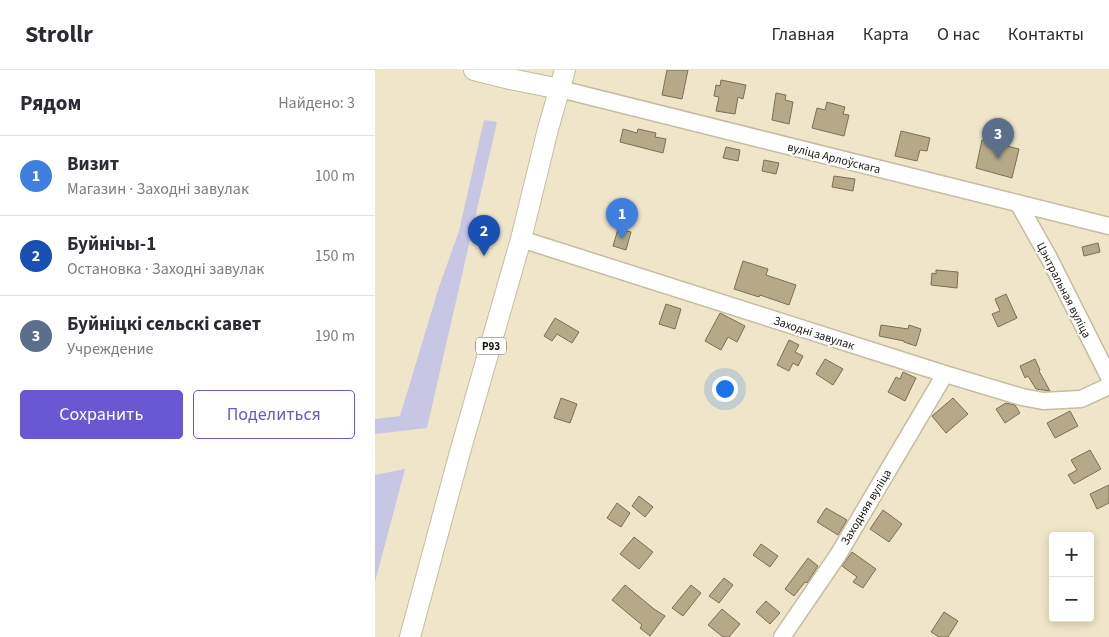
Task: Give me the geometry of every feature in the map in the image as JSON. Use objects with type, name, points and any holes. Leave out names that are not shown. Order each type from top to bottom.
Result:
[{"type":"main road","points":[[474,70],[560,90]]},
{"type":"main road","name":"Р93","points":[[410,637],[460,452],[521,239],[548,129],[565,70]]},
{"type":"street","name":"вуліца Арлоўскага","points":[[560,90],[1109,226]]},
{"type":"street","name":"Цэнтральная вуліца","points":[[1018,204],[1049,258],[1109,377]]},
{"type":"street","name":"Заходні завулак","points":[[521,239],[1021,397],[1043,401],[1081,399],[1109,386]]},
{"type":"street","name":"Заходняя вуліца","points":[[782,637],[838,555],[945,374]]},
{"type":"shaded area","points":[[484,120],[497,122],[427,428],[375,434],[375,419],[400,416],[439,287],[459,231]]},
{"type":"shaded area","points":[[405,469],[375,582],[375,475]]},
{"type":"building","points":[[667,70],[688,70],[682,99],[662,95]]},
{"type":"building","points":[[721,80],[746,85],[743,99],[738,97],[735,114],[716,111],[719,97],[714,96],[716,85],[720,86]]},
{"type":"building","points":[[776,93],[786,95],[785,100],[793,102],[789,124],[772,120]]},
{"type":"building","points":[[827,102],[845,107],[843,114],[849,115],[844,136],[812,128],[817,108],[825,110]]},
{"type":"building","points":[[623,129],[637,133],[638,129],[656,133],[655,137],[666,139],[663,153],[620,142]]},
{"type":"building","points":[[901,131],[930,138],[927,151],[920,150],[917,161],[895,156]]},
{"type":"building","points":[[982,140],[1019,149],[1012,178],[976,168]]},
{"type":"building","points":[[726,147],[740,150],[738,161],[723,158]]},
{"type":"building","points":[[764,160],[779,163],[776,174],[762,171]]},
{"type":"building","points":[[834,176],[855,179],[853,191],[832,187]]},
{"type":"building","points":[[618,229],[631,232],[626,250],[613,246]]},
{"type":"building","points":[[1098,243],[1100,252],[1084,256],[1082,247]]},
{"type":"building","points":[[743,261],[768,269],[766,275],[796,285],[789,305],[760,295],[759,297],[734,289]]},
{"type":"building","points":[[936,270],[958,272],[957,288],[931,285],[932,273],[936,274]]},
{"type":"building","points":[[1006,294],[1017,318],[998,327],[992,314],[1000,311],[995,299]]},
{"type":"building","points":[[666,304],[681,309],[675,329],[659,324]]},
{"type":"building","points":[[720,313],[745,326],[737,342],[728,337],[721,350],[705,341]]},
{"type":"building","points":[[555,318],[579,332],[572,343],[557,334],[552,341],[544,336]]},
{"type":"building","points":[[881,325],[908,329],[909,325],[921,329],[916,346],[904,341],[879,336]]},
{"type":"building","points":[[789,340],[799,345],[795,352],[803,356],[798,366],[793,363],[789,371],[777,365]]},
{"type":"building","points":[[825,359],[843,369],[833,385],[816,374]]},
{"type":"building","points":[[1035,359],[1050,391],[1036,389],[1028,376],[1025,378],[1020,366]]},
{"type":"building","points":[[903,372],[916,378],[905,401],[888,392],[896,377],[900,379]]},
{"type":"building","points":[[561,398],[577,404],[570,423],[554,418]]},
{"type":"building","points":[[953,398],[968,414],[946,433],[932,416]]},
{"type":"building","points":[[1006,403],[1015,405],[1020,413],[1005,423],[996,409]]},
{"type":"building","points":[[1070,411],[1078,426],[1055,438],[1047,423]]},
{"type":"building","points":[[1090,450],[1101,469],[1074,484],[1068,475],[1077,470],[1071,460]]},
{"type":"building","points":[[1109,485],[1109,503],[1097,509],[1090,494]]},
{"type":"building","points":[[639,496],[653,507],[645,517],[632,506]]},
{"type":"building","points":[[617,503],[630,513],[621,527],[607,518]]},
{"type":"building","points":[[826,508],[847,520],[838,535],[817,522]]},
{"type":"building","points":[[883,510],[902,524],[889,542],[870,529]]},
{"type":"building","points":[[634,537],[653,552],[639,569],[620,554]]},
{"type":"building","points":[[761,544],[778,556],[770,567],[753,555]]},
{"type":"building","points":[[852,552],[876,569],[863,588],[853,582],[857,577],[842,566]]},
{"type":"building","points":[[808,558],[818,566],[807,583],[805,582],[794,596],[785,589]]},
{"type":"building","points":[[724,578],[733,585],[719,603],[709,596]]},
{"type":"building","points":[[625,585],[665,616],[650,636],[640,628],[642,625],[612,600]]},
{"type":"building","points":[[691,585],[701,593],[683,616],[672,608]]},
{"type":"building","points":[[766,601],[780,613],[770,624],[756,612]]},
{"type":"building","points":[[722,609],[740,624],[729,637],[723,637],[708,625]]},
{"type":"building","points":[[944,612],[958,621],[948,637],[939,637],[931,632]]},
{"type":"place","name":"Буйніцкі сельскі савет","points":[[998,159]]},
{"type":"place","name":"Визит","points":[[622,239]]},
{"type":"place","name":"Буйнічы-1","points":[[484,256]]}]
